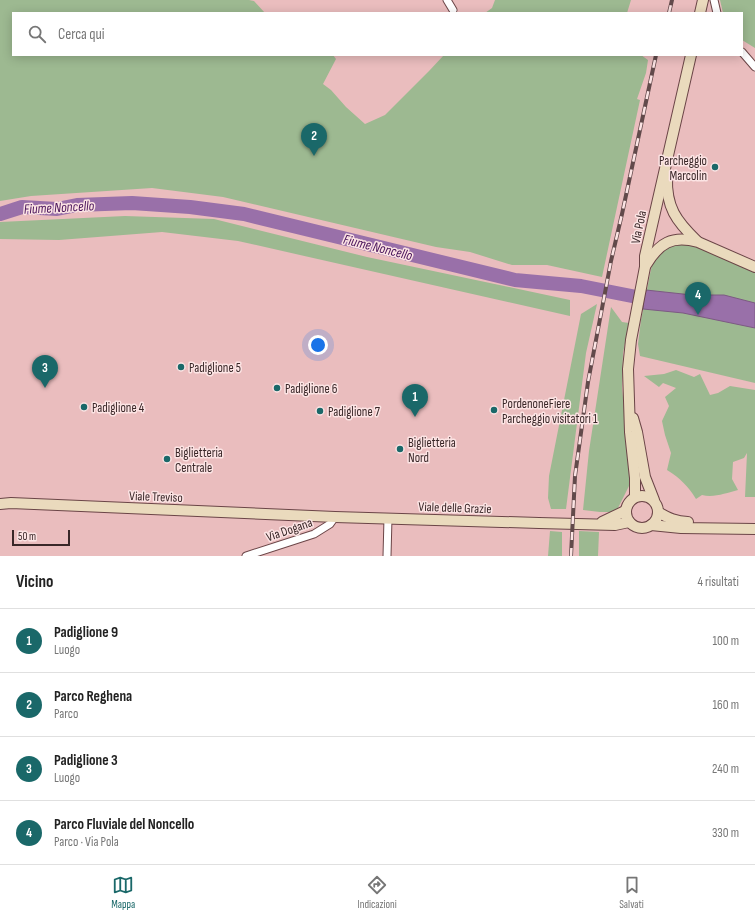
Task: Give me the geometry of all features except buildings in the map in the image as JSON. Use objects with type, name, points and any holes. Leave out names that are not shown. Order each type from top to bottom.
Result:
[{"type":"main road","points":[[700,12],[703,0]]},
{"type":"main road","name":"Via Pola","points":[[635,497],[635,478],[627,382],[631,340],[647,248],[692,58]]},
{"type":"main road","points":[[668,163],[667,187],[670,206],[678,222],[698,242]]},
{"type":"main road","points":[[644,272],[657,249],[668,241],[678,239],[698,242],[755,267]]},
{"type":"main road","name":"Via Pola","points":[[630,407],[637,432],[645,477],[654,500]]},
{"type":"main road","points":[[629,522],[626,517],[628,503],[635,497],[645,496],[654,500],[658,512],[657,517],[651,525]]},
{"type":"main road","name":"Viale Treviso","points":[[0,504],[11,503],[312,515]]},
{"type":"main road","name":"Viale delle Grazie","points":[[598,524],[626,511]]},
{"type":"main road","points":[[658,512],[670,519],[680,522],[755,522]]},
{"type":"main road","name":"Viale delle Grazie","points":[[312,515],[539,524],[615,525],[629,522],[632,525],[642,528],[651,525],[681,528],[755,528]]},
{"type":"street","points":[[447,0],[453,10]]},
{"type":"street","points":[[714,0],[717,12]]},
{"type":"street","points":[[743,53],[755,67]]},
{"type":"street","name":"Via Dogana","points":[[246,556],[314,534],[330,524],[335,517]]},
{"type":"street","points":[[387,556],[388,518]]},
{"type":"green space","points":[[0,0],[254,1],[264,12],[12,12],[12,56],[334,56],[336,59],[323,84],[365,124],[385,115],[443,56],[642,56],[648,60],[646,73],[637,99],[640,100],[602,277],[547,265],[512,265],[470,252],[436,247],[223,197],[152,188],[31,196],[0,201]]},
{"type":"green space","points":[[495,0],[631,0],[627,12],[486,12],[492,8]]},
{"type":"green space","points":[[720,0],[755,0],[755,48],[743,41],[743,12],[723,12]]},
{"type":"green space","points":[[125,216],[214,219],[367,257],[570,300],[570,316],[238,241],[162,232],[59,240],[0,239],[0,222]]},
{"type":"green space","points":[[681,243],[698,247],[755,270],[755,383],[640,356],[638,344],[641,320],[654,260],[670,245]]},
{"type":"green space","points":[[597,304],[586,353],[566,509],[551,509],[548,498],[549,476],[581,314]]},
{"type":"green space","points":[[611,307],[622,322],[629,323],[623,353],[622,388],[630,464],[630,484],[616,512],[600,512],[583,510],[589,451]]},
{"type":"green space","points":[[676,370],[694,377],[700,374],[710,395],[718,393],[730,386],[755,390],[755,497],[745,497],[747,453],[744,458],[733,462],[732,479],[738,490],[720,495],[702,495],[696,499],[690,490],[676,476],[667,470],[671,453],[662,421],[669,406],[665,397],[676,388],[663,383],[659,387],[644,376],[664,374]]},
{"type":"green space","points":[[550,531],[562,532],[562,556],[548,556]]},
{"type":"green space","points":[[579,531],[599,532],[598,556],[579,556]]},
{"type":"shaded area","points":[[646,290],[692,295],[724,295],[755,303],[755,328],[683,313],[643,309]]},
{"type":"waterway","name":"Fiume Noncello","points":[[0,214],[22,207],[57,209],[77,205],[132,203],[190,207],[244,214],[515,280],[581,286],[652,300]]},
{"type":"railway","points":[[669,12],[672,0]]},
{"type":"railway","points":[[571,556],[575,476],[588,382],[611,261],[656,56]]},
{"type":"place","name":"Parco Reghena","points":[[314,156]]},
{"type":"place","name":"Parcheggio Marcolin","points":[[715,167]]},
{"type":"place","name":"Parco Fluviale del Noncello","points":[[698,315]]},
{"type":"place","name":"Padiglione 5","points":[[181,367]]},
{"type":"place","name":"Padiglione 3","points":[[45,388]]},
{"type":"place","name":"Padiglione 6","points":[[277,388]]},
{"type":"place","name":"Padiglione 4","points":[[84,407]]},
{"type":"place","name":"PordenoneFiere Parcheggio visitatori 1","points":[[494,410]]},
{"type":"place","name":"Padiglione 7","points":[[320,411]]},
{"type":"place","name":"Padiglione 9","points":[[415,417]]},
{"type":"place","name":"Biglietteria Nord","points":[[400,449]]},
{"type":"place","name":"Biglietteria Centrale","points":[[167,459]]}]
